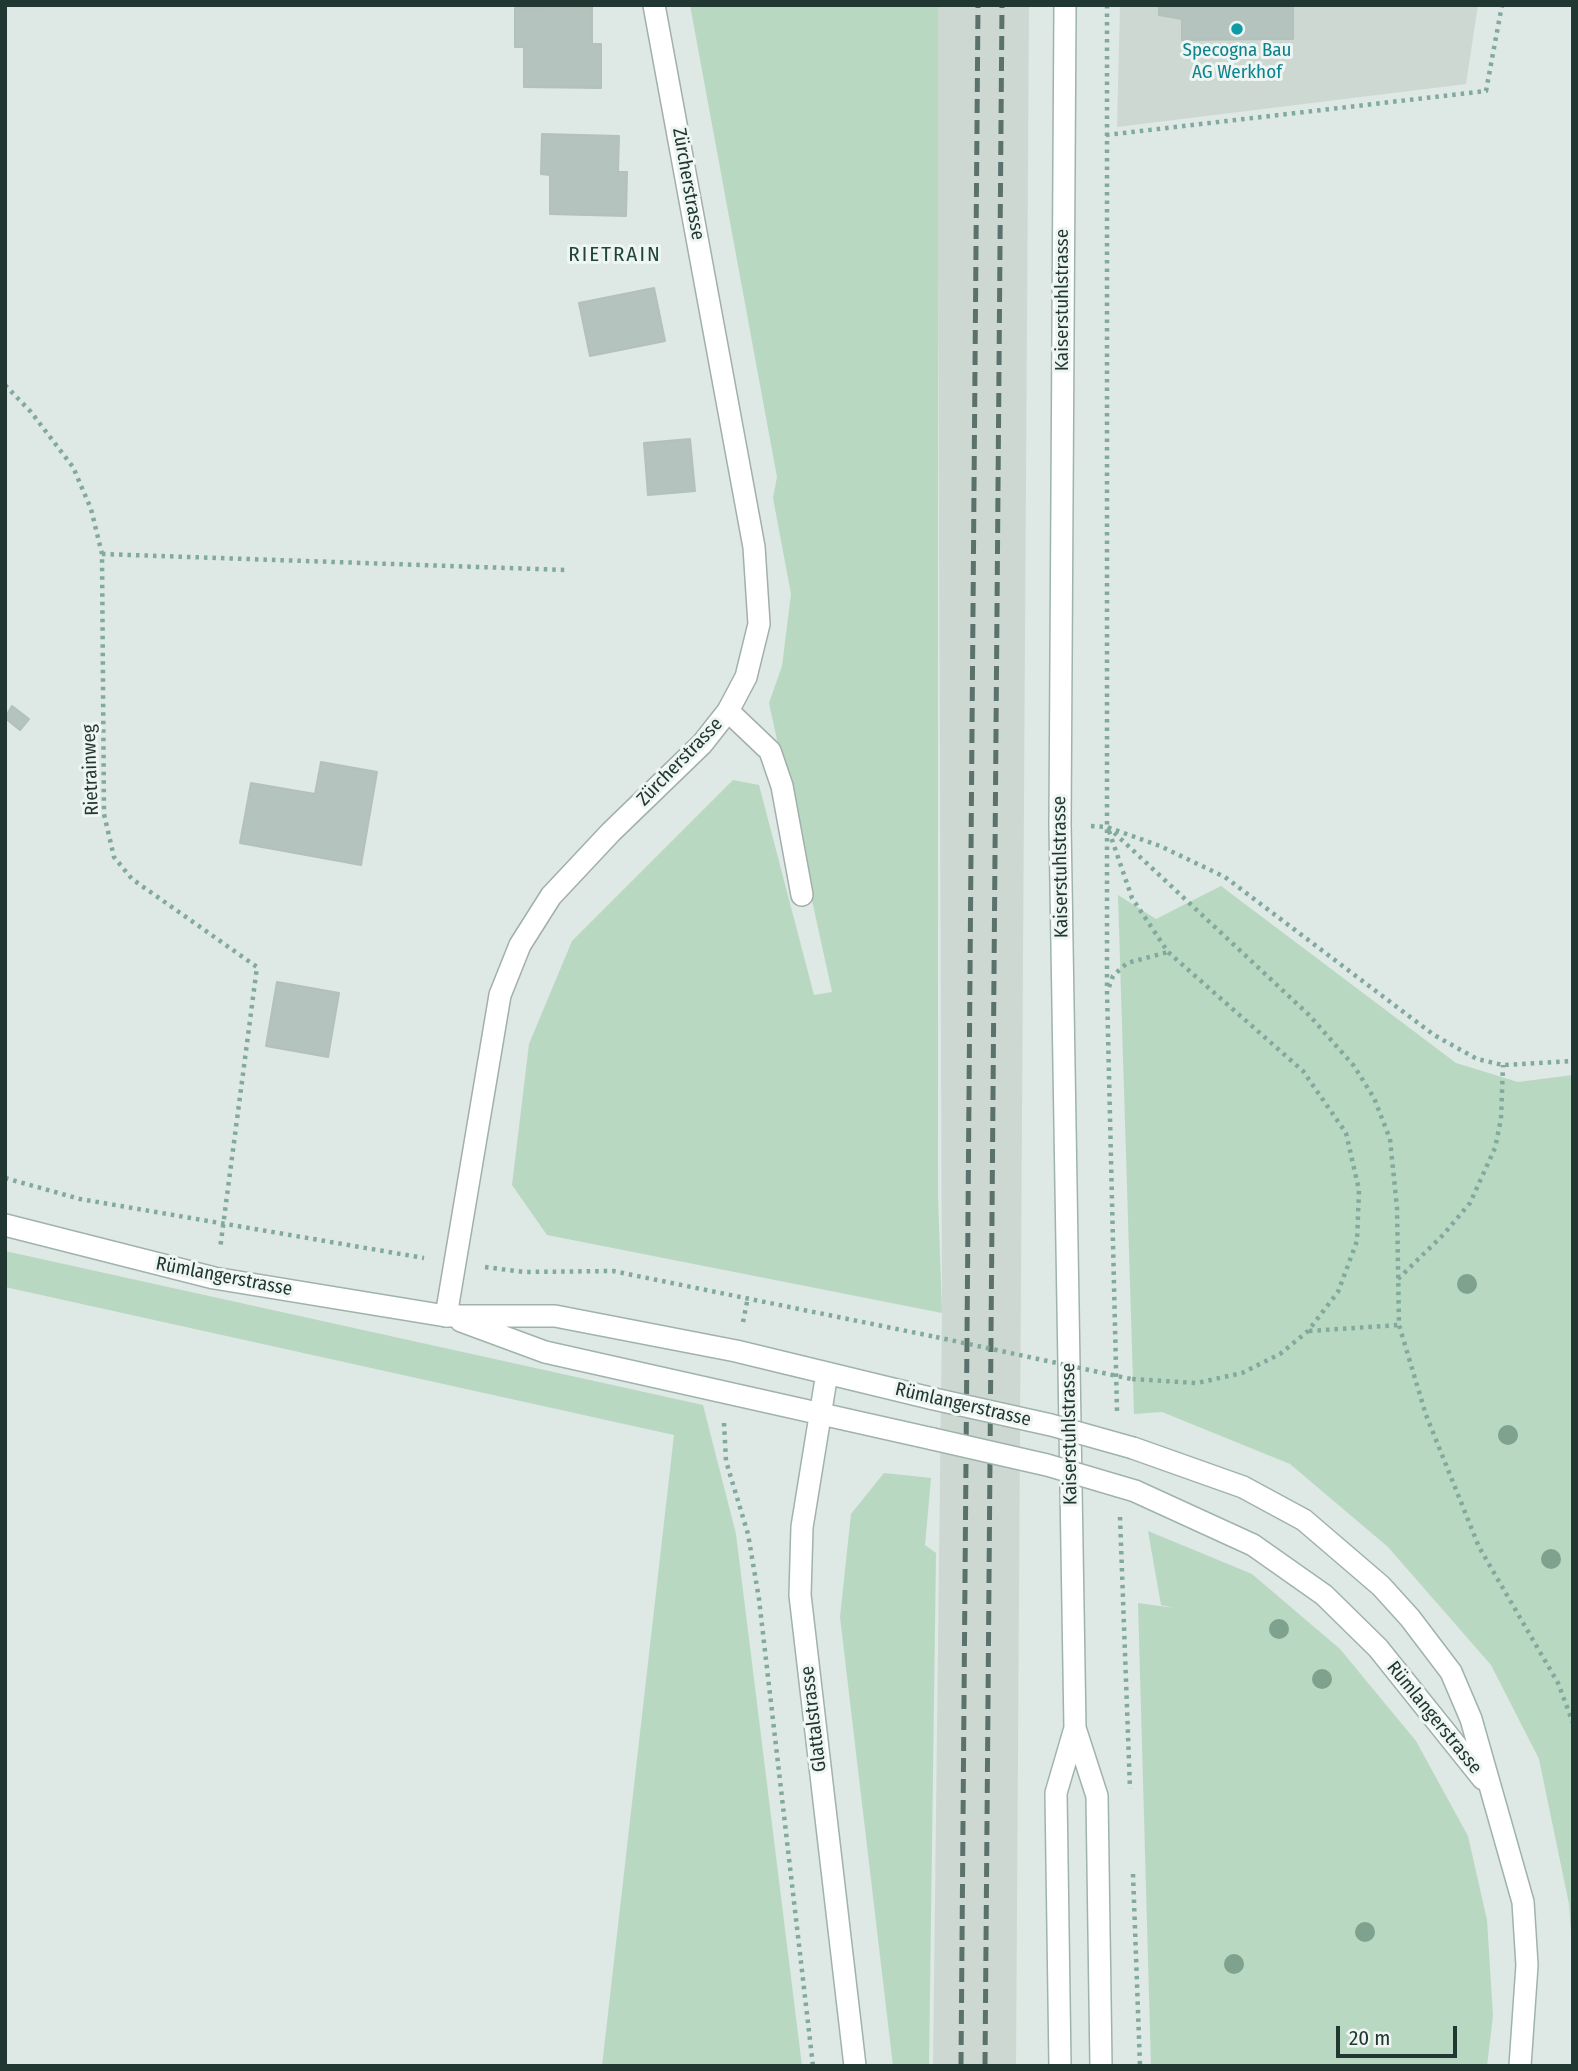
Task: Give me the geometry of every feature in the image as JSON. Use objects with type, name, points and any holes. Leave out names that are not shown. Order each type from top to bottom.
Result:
[{"type":"street","name":"Zürcherstrasse","points":[[446,1315],[500,995],[520,945],[551,896],[611,832],[702,744],[728,711],[746,677],[759,624],[754,547],[654,5]]},
{"type":"street","name":"Kaiserstuhlstrasse","points":[[1065,5],[1060,824],[1075,1728],[1097,1796],[1101,2066]]},
{"type":"street","points":[[728,711],[771,751],[782,786],[802,895]]},
{"type":"street","name":"Rümlangerstrasse","points":[[5,1224],[214,1278],[446,1315],[555,1316],[736,1350],[1051,1425],[1133,1448],[1222,1479],[1283,1507],[1355,1561],[1410,1618],[1451,1672],[1471,1719],[1489,1786],[1507,1837],[1523,1902],[1527,1965],[1520,2066]]},
{"type":"street","name":"Rümlangerstrasse","points":[[446,1315],[545,1352],[1047,1465],[1135,1491],[1253,1545],[1324,1595],[1378,1648],[1489,1786]]},
{"type":"street","name":"Glattalstrasse","points":[[827,1373],[802,1527],[800,1595],[855,2066]]},
{"type":"street","name":"Kaiserstuhlstrasse","points":[[1060,2066],[1056,1793],[1075,1728]]},
{"type":"path","points":[[1107,5],[1107,991],[1118,1416]]},
{"type":"path","points":[[1106,135],[1486,91],[1502,5]]},
{"type":"path","name":"Rietrainweg","points":[[5,385],[31,412],[73,467],[91,509],[102,554],[104,814],[114,857],[132,879],[257,967],[224,1226],[214,1278]]},
{"type":"path","points":[[102,554],[566,570]]},
{"type":"path","points":[[936,1337],[1130,1379],[1197,1383],[1242,1373],[1280,1354],[1308,1331],[1338,1292],[1357,1241],[1359,1190],[1346,1133],[1303,1071],[1168,952],[1132,898],[1107,827]]},
{"type":"path","points":[[1107,827],[1160,846],[1225,877],[1434,1035],[1477,1059],[1503,1065],[1573,1061]]},
{"type":"path","points":[[1107,827],[1309,1015],[1354,1066],[1374,1098],[1390,1139],[1397,1208],[1399,1325],[1426,1415],[1479,1547],[1558,1683],[1573,1723]]},
{"type":"path","points":[[1107,991],[1113,976],[1128,963],[1168,952]]},
{"type":"path","points":[[1397,1279],[1443,1235],[1470,1202],[1495,1148],[1501,1119],[1503,1065]]},
{"type":"path","points":[[740,1334],[748,1297]]},
{"type":"path","points":[[1308,1331],[1399,1325]]},
{"type":"path","points":[[724,1411],[726,1461],[748,1534],[759,1599],[813,2066]]},
{"type":"path","points":[[1120,1512],[1130,1803]]},
{"type":"path","points":[[1133,1872],[1140,2066]]},
{"type":"shaded area","points":[[937,5],[1029,5],[1016,2066],[933,2066],[942,1313]]},
{"type":"shaded area","points":[[1120,5],[1478,5],[1466,84],[1117,127]]},
{"type":"green space","points":[[690,5],[938,5],[938,1196],[942,1313],[547,1235],[512,1185],[529,1044],[572,941],[733,780],[759,785],[814,995],[832,992],[769,703],[782,666],[791,594],[773,498],[777,477]]},
{"type":"green space","points":[[1221,886],[1456,1063],[1518,1082],[1573,1075],[1573,1959],[1569,1904],[1539,1759],[1491,1665],[1388,1547],[1290,1464],[1162,1412],[1134,1414],[1118,895],[1156,919]]},
{"type":"green space","points":[[5,1251],[703,1405],[736,1534],[802,2066],[602,2066],[674,1435],[5,1287]]},
{"type":"green space","points":[[884,1473],[931,1478],[925,1545],[936,1553],[929,2066],[893,2066],[840,1617],[851,1514]]},
{"type":"green space","points":[[1148,1531],[1252,1574],[1340,1649],[1416,1741],[1468,1836],[1487,1920],[1493,2016],[1487,2066],[1151,2066],[1138,1603],[1174,1608],[1161,1605]]},
{"type":"building","name":"Specogna Bau AG Werkhof","points":[[1159,5],[1293,5],[1293,39],[1182,40],[1182,19],[1159,15]]},
{"type":"building","points":[[592,7],[592,44],[601,44],[601,88],[524,87],[524,47],[515,47],[515,8]]},
{"type":"building","points":[[542,134],[619,136],[618,172],[627,172],[626,216],[550,214],[550,175],[541,174]]},
{"type":"building","points":[[654,288],[665,341],[590,356],[579,303]]},
{"type":"building","points":[[690,439],[695,491],[648,495],[644,443]]},
{"type":"building","points":[[12,706],[29,719],[20,730],[5,718]]},
{"type":"building","points":[[321,762],[377,772],[361,865],[240,843],[251,783],[315,794]]},
{"type":"building","points":[[277,982],[339,993],[328,1057],[266,1046]]},
{"type":"railway","points":[[961,2066],[978,5]]},
{"type":"railway","points":[[985,2066],[1002,5]]},
{"type":"place","name":"Specogna Bau AG Werkhof","points":[[1237,29]]},
{"type":"district","name":"RIETRAIN","points":[[615,255]]}]
